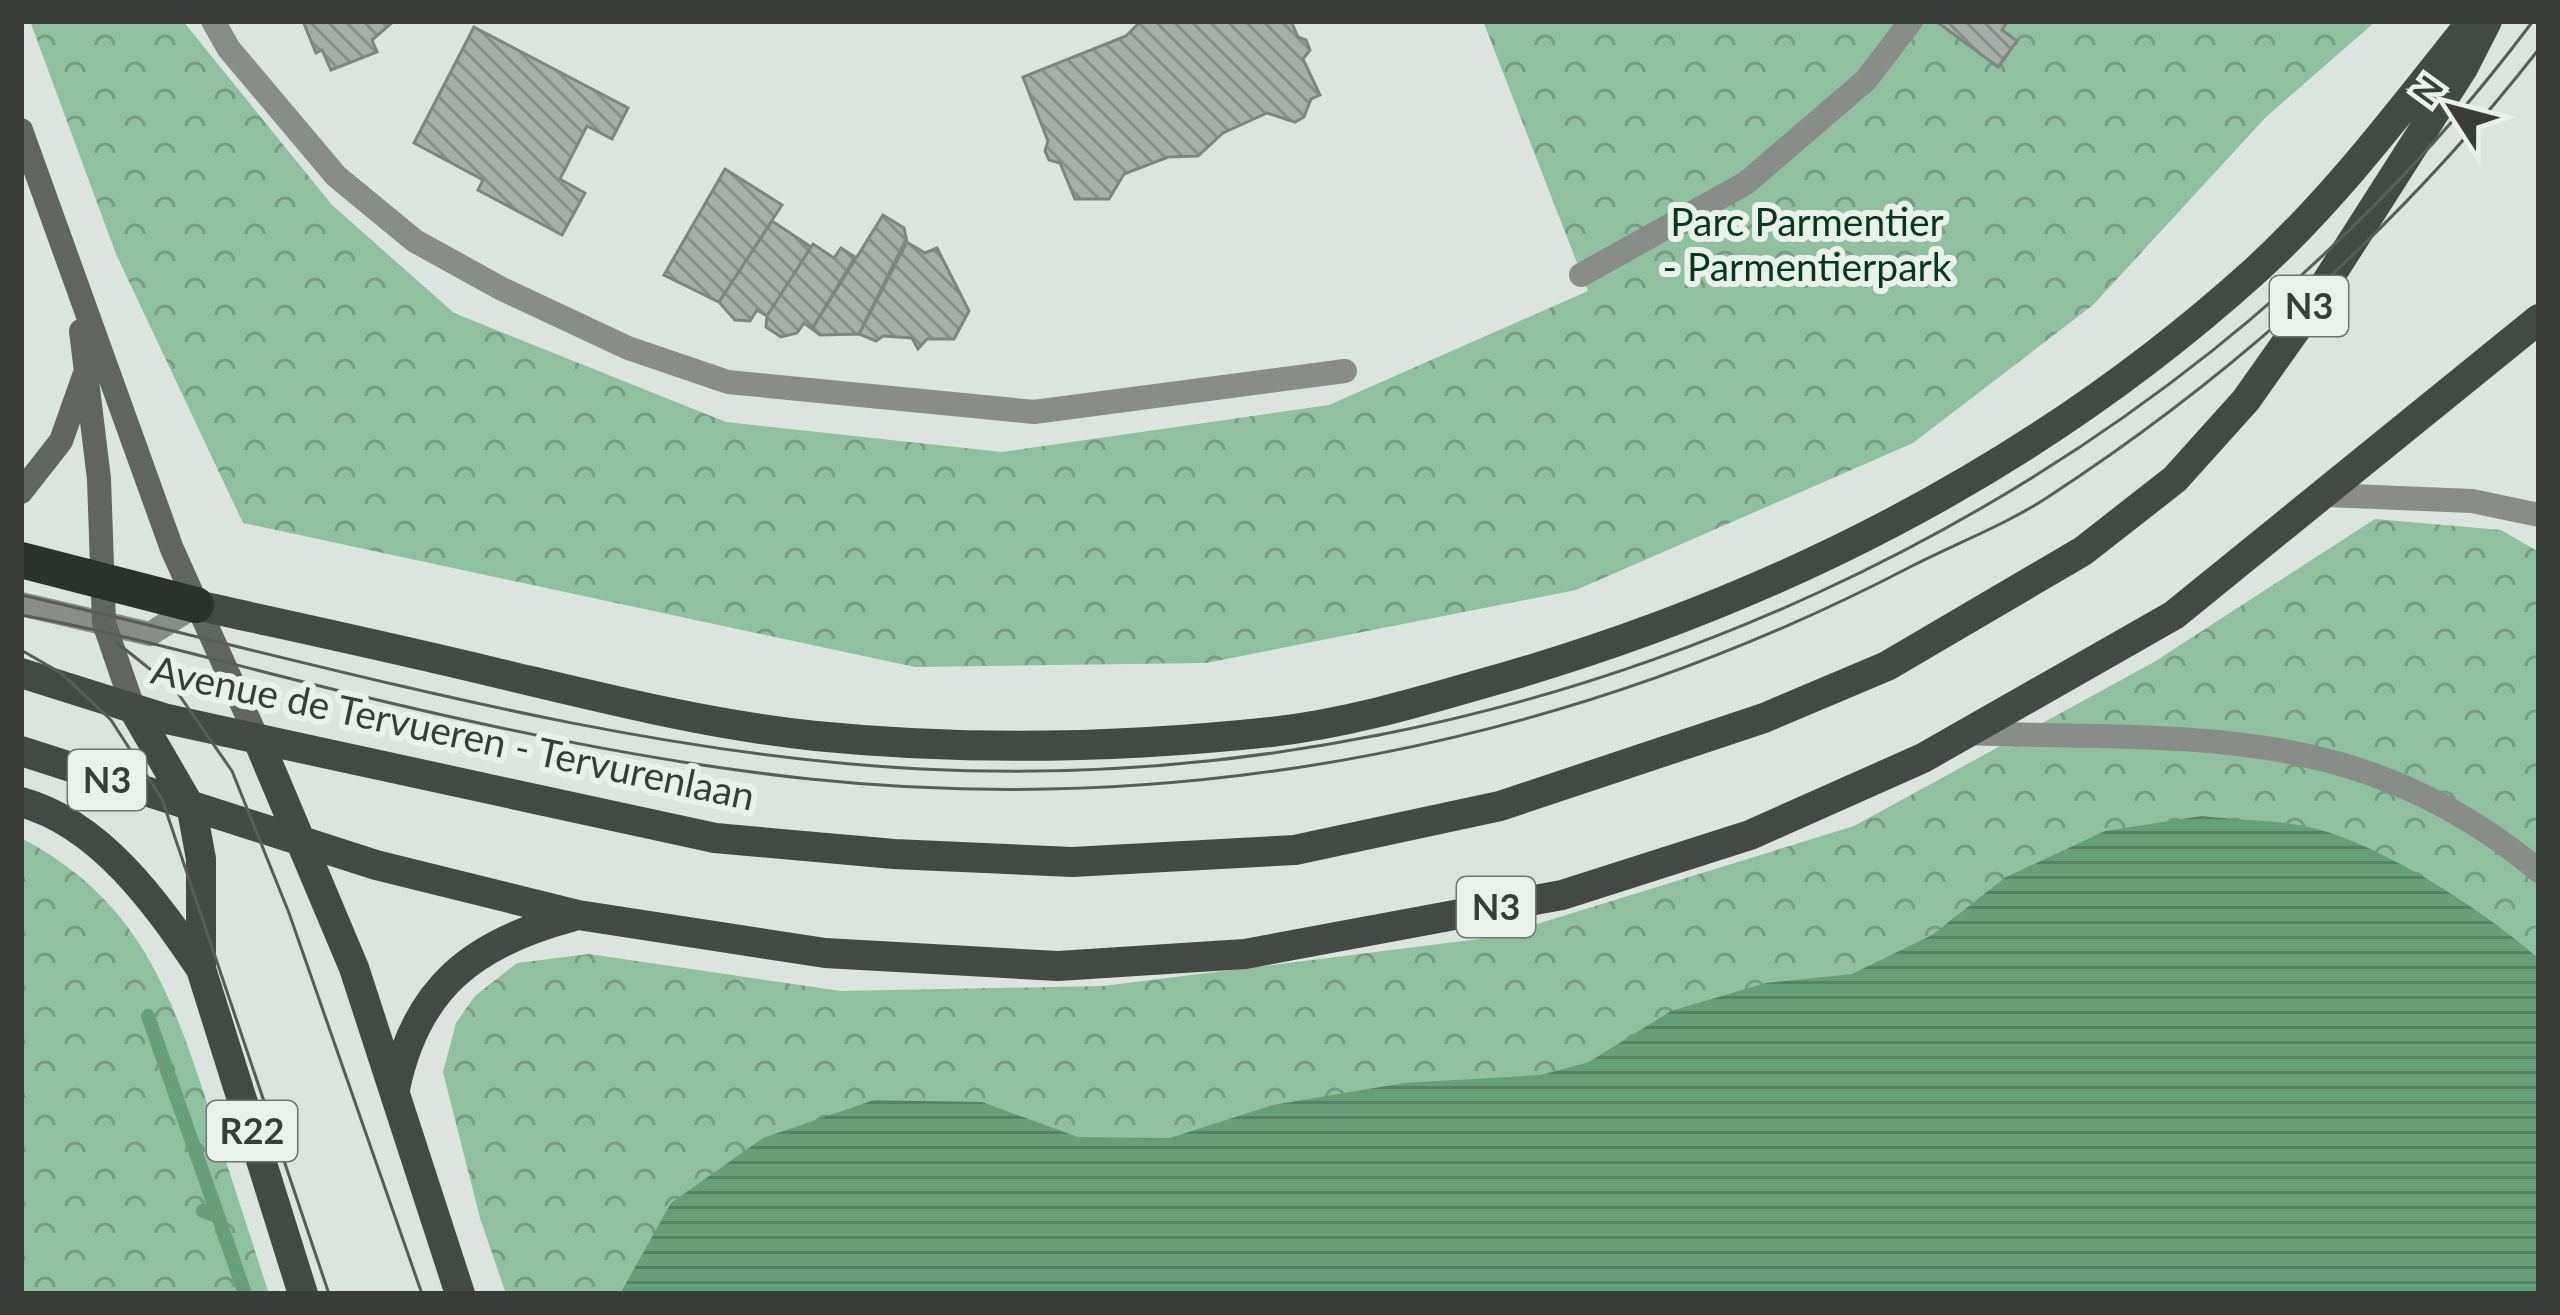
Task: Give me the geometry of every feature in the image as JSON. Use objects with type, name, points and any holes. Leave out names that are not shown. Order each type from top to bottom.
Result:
[{"type":"highway","name":"Avenue de Tervueren - Tervurenlaan","points":[[21,560],[196,605]]},
{"type":"main road","points":[[196,605],[602,697],[817,736],[1054,746],[1274,731],[1375,714],[1658,630],[1824,559],[2013,458],[2176,340],[2261,265],[2333,190],[2472,21]]},
{"type":"main road","name":"Avenue de Tervueren - Tervurenlaan","points":[[21,673],[134,710],[258,740],[715,838],[894,854],[1072,862],[1295,850],[1500,806],[1764,718],[1887,666],[2083,551],[2175,478],[2246,400],[2299,325],[2463,68],[2487,21]]},
{"type":"main road","name":"N3","points":[[21,752],[192,810],[578,916],[825,953],[1058,966],[1245,954],[1562,895],[1750,835],[1965,733],[2174,615],[2539,319]]},
{"type":"main road","name":"R22","points":[[134,710],[192,810],[202,859],[201,969],[303,1294]]},
{"type":"main road","points":[[258,740],[353,968],[460,1294]]},
{"type":"main road","points":[[21,802],[82,832],[110,857],[146,893],[201,969]]},
{"type":"main road","points":[[395,1089],[422,1014],[454,974],[515,932],[578,916]]},
{"type":"street","points":[[213,21],[229,49],[336,176],[416,241],[502,290],[628,348],[728,382],[1034,412],[1346,370]]},
{"type":"street","points":[[1581,274],[1746,183],[1866,80],[1911,21]]},
{"type":"street","points":[[21,130],[78,298],[196,605],[258,740]]},
{"type":"street","points":[[78,298],[99,479],[104,623],[134,710]]},
{"type":"street","points":[[21,492],[61,441],[85,374]]},
{"type":"street","points":[[2327,495],[2472,501],[2539,515]]},
{"type":"street","points":[[21,604],[149,634],[196,605]]},
{"type":"street","points":[[1965,733],[2231,743],[2334,758],[2450,805],[2539,871]]},
{"type":"green space","name":"Parc Parmentier - Parmentierpark","points":[[30,21],[183,21],[332,205],[454,313],[726,422],[1002,452],[1329,405],[1588,291],[1483,21],[2376,21],[2266,117],[2093,305],[1913,443],[1576,590],[1206,663],[915,667],[243,523],[116,254]]},
{"type":"green space","points":[[2375,519],[2501,530],[2539,552],[2539,1294],[506,1294],[480,1218],[443,1072],[456,1023],[475,996],[517,963],[589,954],[841,991],[1103,986],[1495,937],[1854,826],[2154,662]]},
{"type":"green space","points":[[21,838],[95,890],[145,952],[195,1066],[269,1294],[21,1294]]},
{"type":"shaded area","points":[[2202,816],[2304,826],[2363,846],[2460,900],[2539,959],[2539,1294],[620,1294],[671,1203],[763,1138],[874,1100],[982,1102],[1078,1137],[1170,1138],[1273,1105],[1404,1083],[1541,1075],[1589,1062],[1671,1011],[1766,983],[1852,974],[1932,935],[2006,877],[2105,831]]},
{"type":"building","points":[[303,21],[394,21],[372,40],[377,52],[331,70],[322,50],[316,53]]},
{"type":"building","points":[[1141,21],[1291,21],[1310,50],[1303,59],[1320,95],[1311,99],[1304,117],[1295,122],[1267,113],[1223,133],[1198,156],[1168,157],[1124,174],[1109,199],[1075,199],[1060,163],[1049,160],[1045,151],[1048,141],[1023,77],[1126,36]]},
{"type":"building","points":[[2008,21],[2002,30],[2017,41],[1998,67],[1937,22]]},
{"type":"building","points":[[474,27],[628,108],[612,139],[587,126],[560,179],[585,193],[562,235],[478,190],[483,180],[414,143]]},
{"type":"building","points":[[725,169],[782,205],[719,302],[664,275]]},
{"type":"building","points":[[883,215],[904,228],[907,242],[859,334],[820,335],[812,329]]},
{"type":"building","points":[[772,221],[811,247],[767,316],[757,310],[750,321],[735,320],[719,302]]},
{"type":"building","points":[[905,241],[925,253],[937,248],[969,311],[954,339],[927,339],[918,349],[912,338],[883,336],[876,341],[859,334]]},
{"type":"building","points":[[813,244],[834,258],[841,248],[855,257],[812,329],[804,323],[797,333],[781,337],[766,327],[767,316]]},
{"type":"waterway","points":[[148,1016],[218,1216]]},
{"type":"waterway","points":[[203,1211],[218,1216],[245,1294]]},
{"type":"tram line","points":[[21,595],[580,725],[807,760],[921,769],[1151,766],[1380,735],[1604,676],[1819,592],[2023,483],[2212,351],[2383,197],[2533,21]]},
{"type":"tram line","points":[[21,615],[510,730],[810,779],[953,789],[1095,787],[1237,776],[1377,754],[1515,722],[1650,680],[1783,628],[2032,507],[2184,400],[2312,293],[2431,175],[2539,49]]},
{"type":"tram line","points":[[116,642],[175,689],[232,771],[289,913],[422,1294]]},
{"type":"tram line","points":[[21,650],[61,673],[111,720],[162,799],[329,1294]]}]
